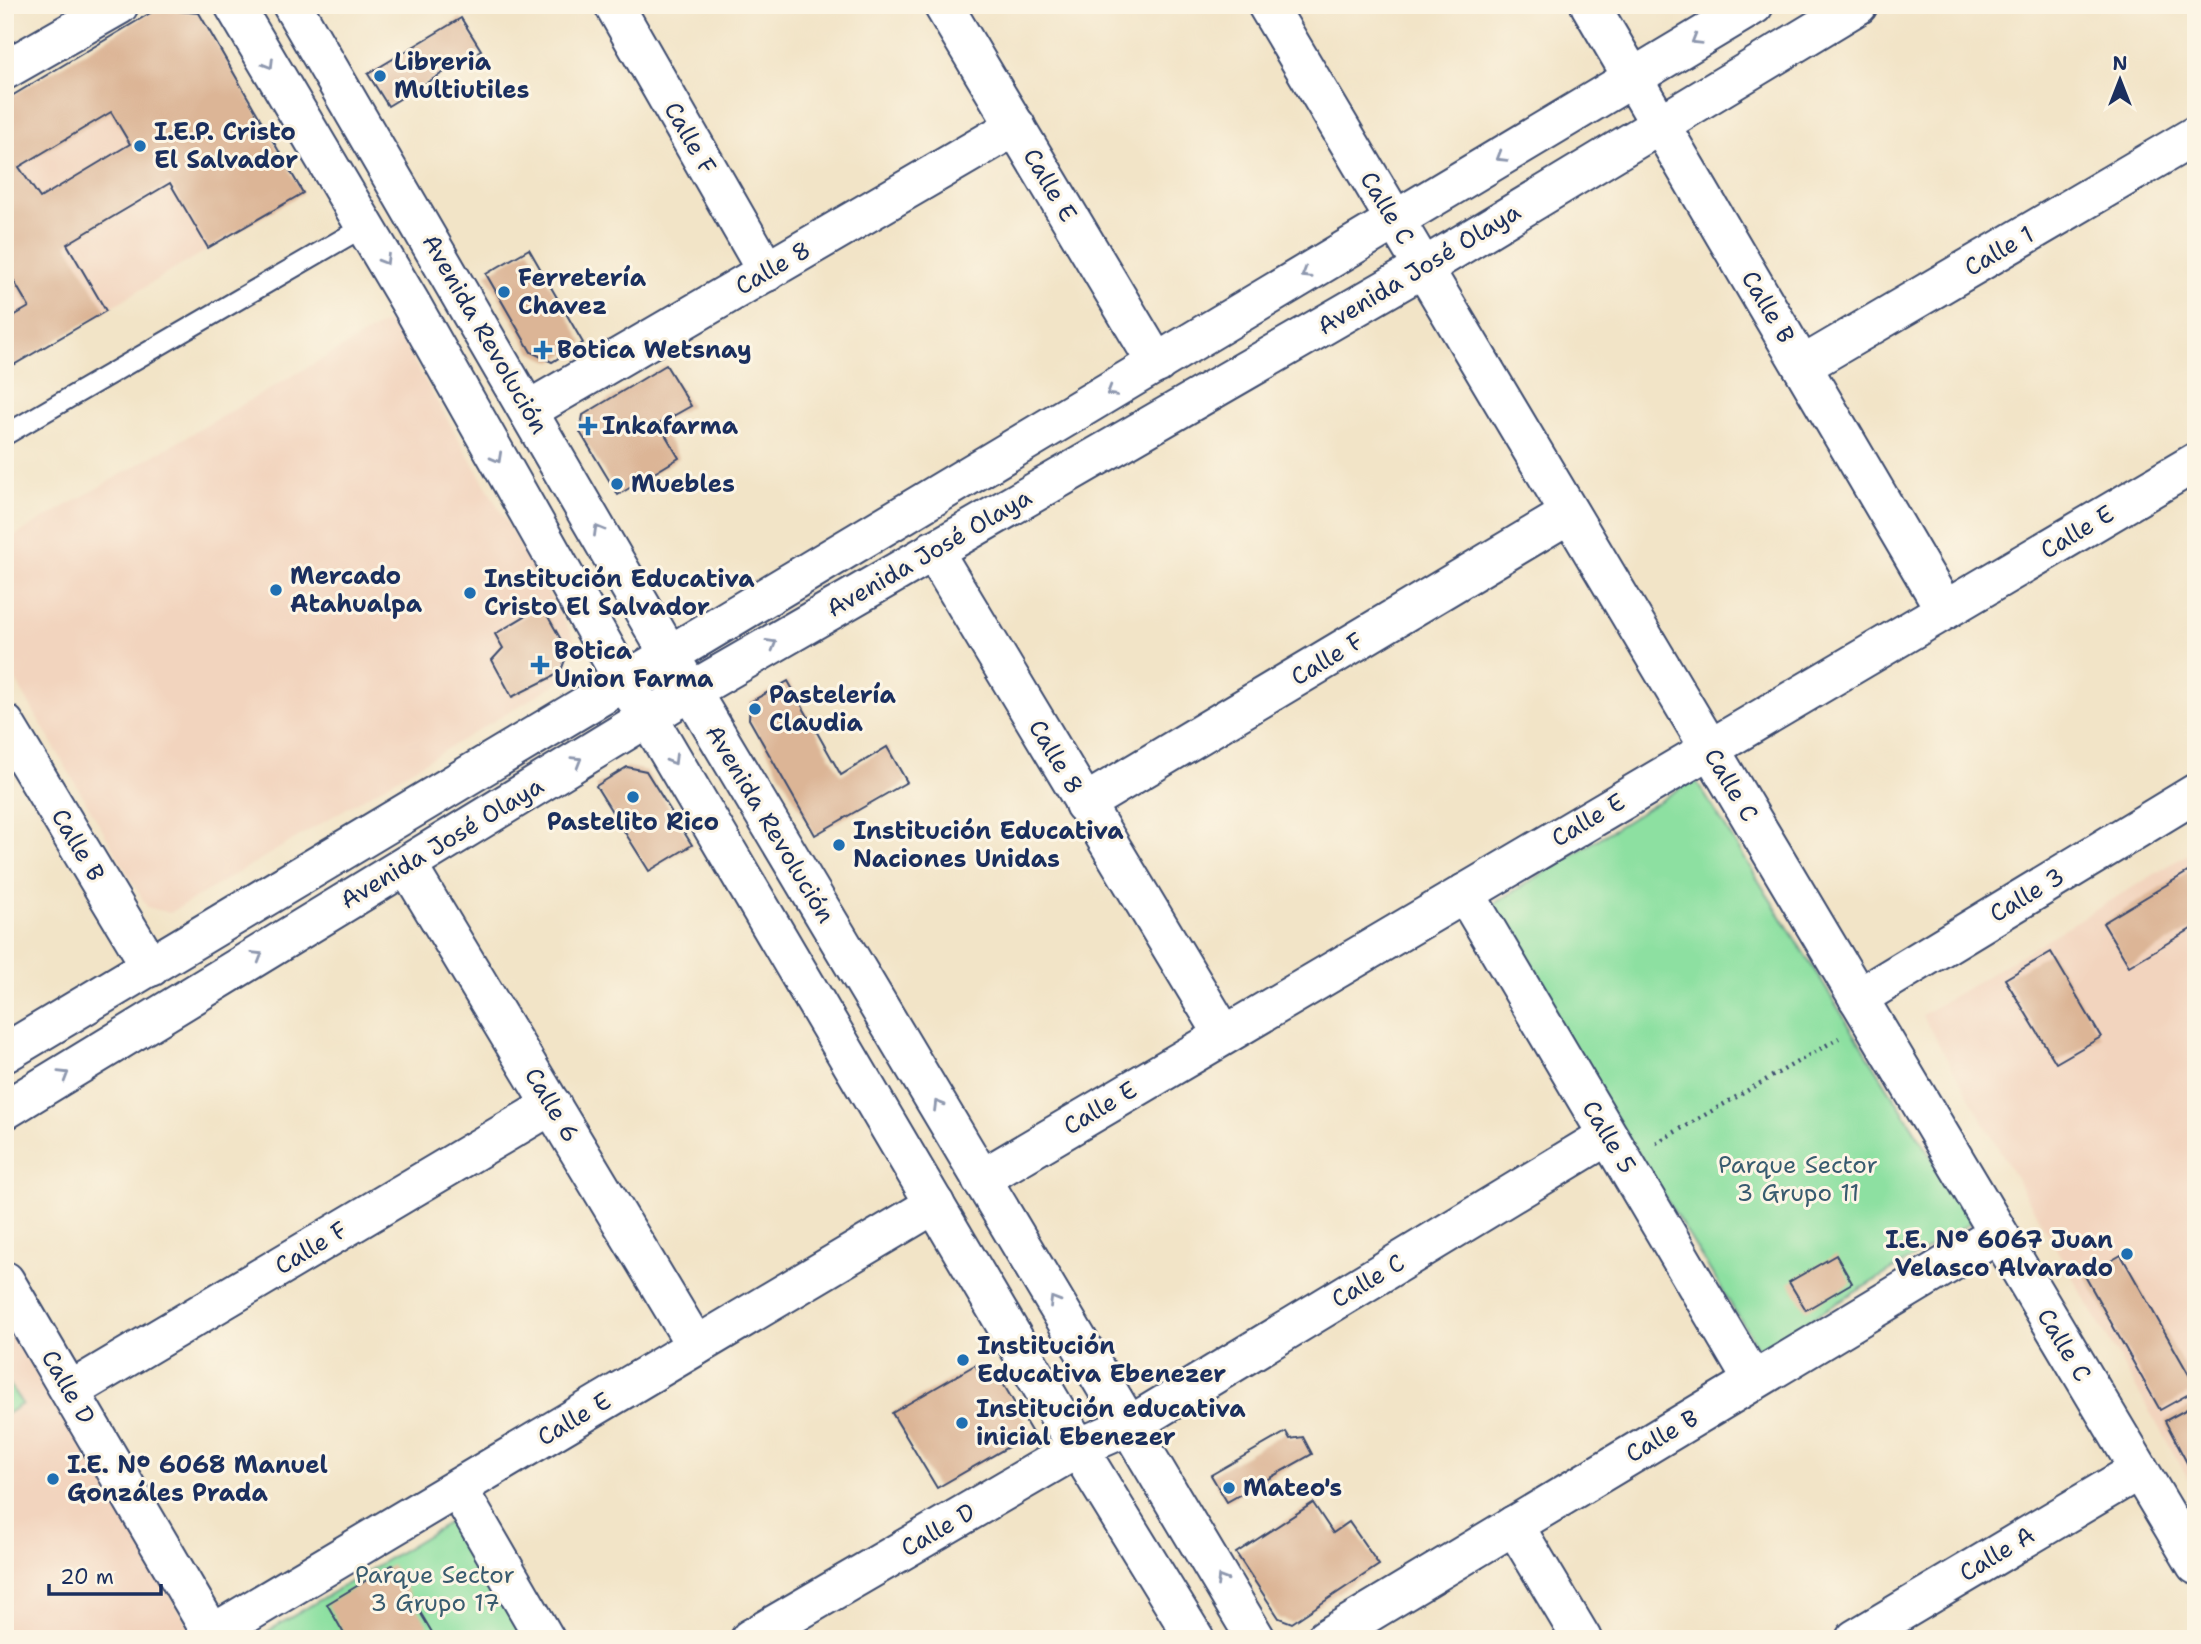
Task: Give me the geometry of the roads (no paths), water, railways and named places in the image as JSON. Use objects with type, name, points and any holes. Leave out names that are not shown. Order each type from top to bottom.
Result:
[{"type":"street","points":[[5,70],[119,5]]},
{"type":"street","name":"Avenida Revolución","points":[[234,5],[365,226],[625,683],[1078,1448],[1195,1639]]},
{"type":"street","name":"Avenida Revolución","points":[[292,5],[530,410],[670,656],[1256,1639]]},
{"type":"street","name":"Calle F","points":[[614,5],[767,272]]},
{"type":"street","name":"Calle E","points":[[943,5],[1157,364]]},
{"type":"street","name":"Calle C","points":[[1267,5],[2196,1565]]},
{"type":"street","name":"Calle B","points":[[1590,5],[1945,610]]},
{"type":"street","name":"Avenida José Olaya","points":[[5,1053],[1754,5]]},
{"type":"street","name":"Avenida José Olaya","points":[[5,1110],[691,691],[1423,268],[1858,5]]},
{"type":"street","name":"Calle 8","points":[[530,410],[1016,127]]},
{"type":"street","name":"Calle 1","points":[[1802,366],[2196,135]]},
{"type":"street","name":"Calle E","points":[[981,1179],[2194,466]]},
{"type":"street","name":"Calle F","points":[[1084,804],[1569,514]]},
{"type":"street","name":"Calle 8","points":[[933,550],[1224,1035]]},
{"type":"street","name":"Calle B","points":[[5,724],[150,967]]},
{"type":"street","name":"Calle 3","points":[[1864,1009],[2196,793]]},
{"type":"street","name":"Calle 6","points":[[407,864],[696,1346]]},
{"type":"street","name":"Calle 5","points":[[1465,893],[1753,1381]]},
{"type":"street","name":"Calle F","points":[[70,1391],[552,1105]]},
{"type":"street","name":"Calle C","points":[[1129,1426],[1616,1149]]},
{"type":"street","name":"Calle E","points":[[214,1637],[935,1204]]},
{"type":"street","name":"Calle B","points":[[1325,1639],[1998,1234]]},
{"type":"street","name":"Calle D","points":[[5,1281],[214,1637]]},
{"type":"street","name":"Calle D","points":[[750,1639],[1078,1448],[1129,1426]]},
{"type":"street","name":"Calle A","points":[[1855,1639],[2139,1470]]},
{"type":"street","points":[[458,1489],[545,1639]]},
{"type":"street","points":[[1514,1525],[1583,1639]]},
{"type":"lane","points":[[5,435],[365,226]]},
{"type":"place","name":"Libreria Multiutiles","points":[[380,76]]},
{"type":"place","name":"I.E.P. Cristo El Salvador","points":[[140,146]]},
{"type":"place","name":"Ferretería Chavez","points":[[504,292]]},
{"type":"place","name":"Botica Wetsnay","points":[[543,350]]},
{"type":"place","name":"Inkafarma","points":[[588,426]]},
{"type":"place","name":"Muebles","points":[[617,484]]},
{"type":"place","name":"Mercado Atahualpa","points":[[276,590]]},
{"type":"place","name":"Institución Educativa Cristo El Salvador","points":[[470,593]]},
{"type":"place","name":"Botica Union Farma","points":[[540,665]]},
{"type":"place","name":"Pastelería Claudia","points":[[755,709]]},
{"type":"place","name":"Pastelito Rico","points":[[633,797]]},
{"type":"place","name":"Institución Educativa Naciones Unidas","points":[[839,845]]},
{"type":"place","name":"I.E. N° 6067 Juan Velasco Alvarado","points":[[2127,1254]]},
{"type":"place","name":"Institución Educativa Ebenezer","points":[[963,1360]]},
{"type":"place","name":"Institución educativa inicial Ebenezer","points":[[962,1423]]},
{"type":"place","name":"I.E. N° 6068 Manuel Gonzáles Prada","points":[[53,1479]]},
{"type":"place","name":"Mateo's","points":[[1229,1488]]},
{"type":"park label","name":"Parque Sector 3 Grupo 11","points":[[1798,1179]]},
{"type":"park label","name":"Parque Sector 3 Grupo 17","points":[[435,1589]]}]
